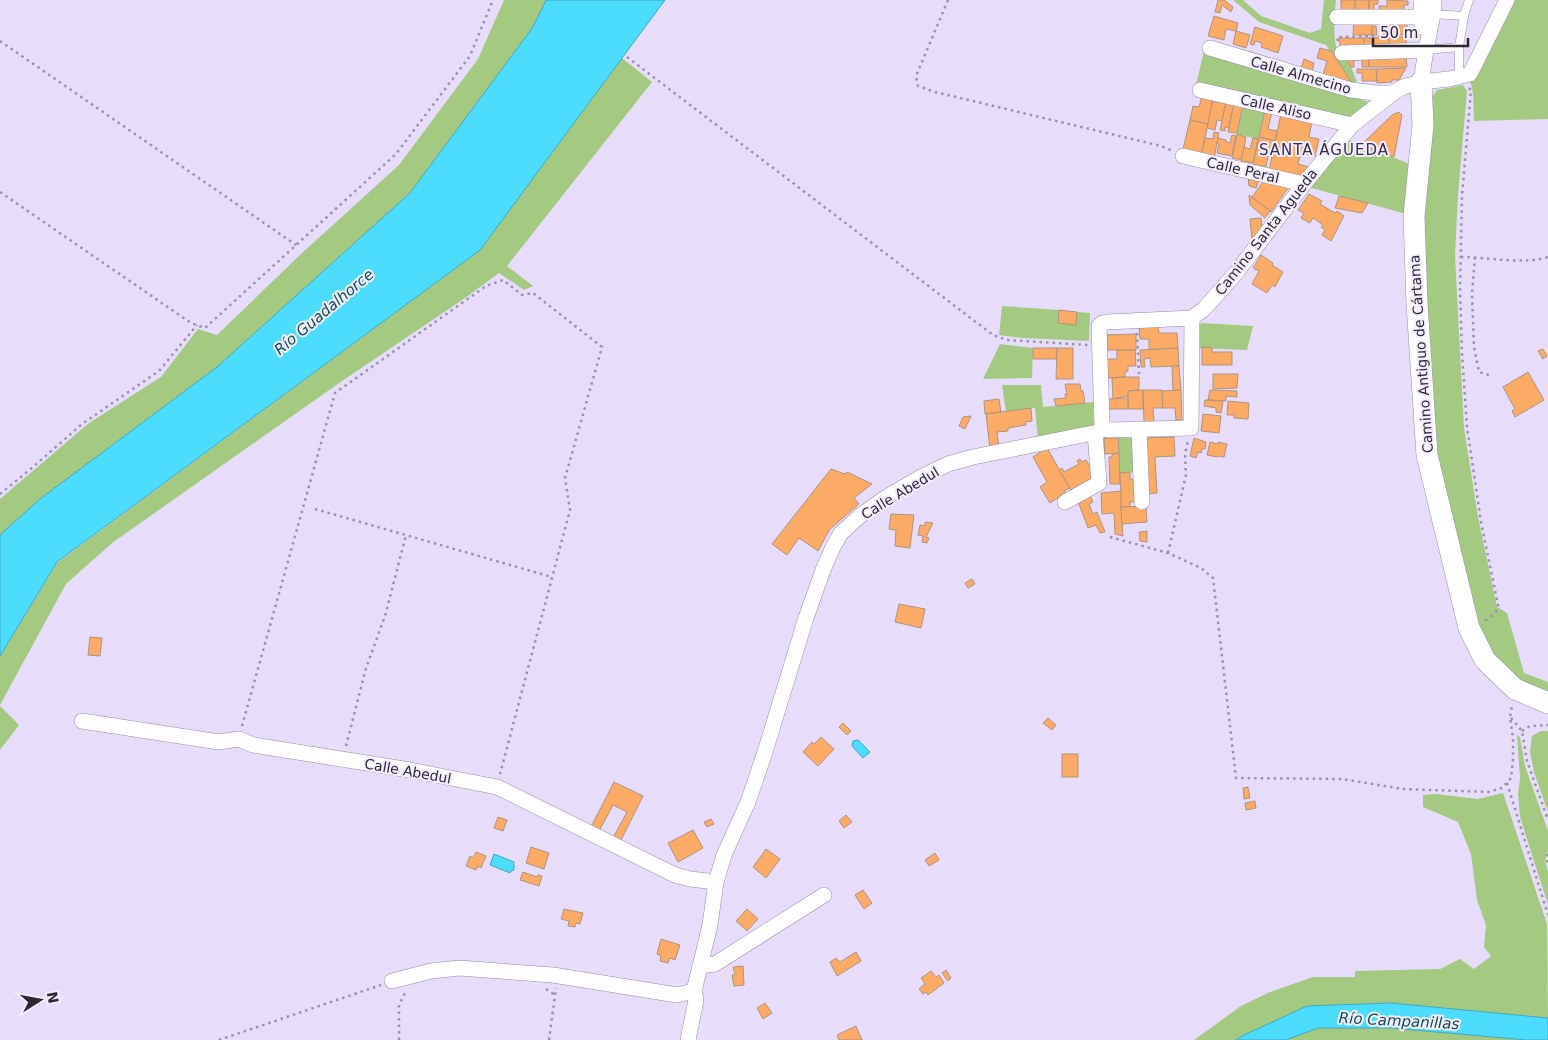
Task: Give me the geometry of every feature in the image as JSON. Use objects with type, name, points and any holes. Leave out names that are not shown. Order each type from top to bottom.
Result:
[{"type":"street","points":[[1421,0],[1429,10],[1421,82]]},
{"type":"street","points":[[1459,77],[1470,74],[1507,0]]},
{"type":"street","points":[[1337,17],[1429,10]]},
{"type":"street","name":"Calle Almecino","points":[[1210,48],[1351,90],[1393,93]]},
{"type":"street","points":[[1342,52],[1426,50]]},
{"type":"street","name":"Camino Santa Agueda","points":[[1192,318],[1204,308],[1236,273],[1352,125],[1403,87],[1421,82],[1459,77]]},
{"type":"street","name":"Camino Antiguo de Cártama","points":[[1421,82],[1423,125],[1414,216],[1417,304],[1427,455],[1469,628],[1486,660],[1515,689],[1548,703]]},
{"type":"street","name":"Calle Aliso","points":[[1200,90],[1352,125]]},
{"type":"street","name":"Calle Peral","points":[[1183,156],[1304,184]]},
{"type":"street","points":[[1065,502],[1099,483],[1100,431],[1102,424],[1099,326],[1102,323],[1192,318],[1190,428]]},
{"type":"street","name":"Calle Abedul","points":[[688,1040],[696,1000],[694,991],[710,925],[716,882],[724,855],[748,802],[822,570],[842,533],[861,515],[885,498],[948,464],[973,457],[1100,431],[1190,428]]},
{"type":"street","points":[[1139,430],[1142,502]]},
{"type":"street","name":"Calle Abedul","points":[[82,721],[219,742],[238,739],[253,745],[410,770],[497,787],[675,875],[716,882]]},
{"type":"street","points":[[700,966],[716,964],[824,895]]},
{"type":"street","points":[[388,982],[431,971],[459,968],[553,976],[677,995],[694,991]]},
{"type":"lane","points":[[1459,77],[1459,47],[1464,16],[1469,0]]},
{"type":"lane","points":[[1429,10],[1464,16]]},
{"type":"lane","points":[[1426,50],[1459,47]]},
{"type":"path","points":[[0,192],[191,323],[205,328],[396,154],[470,56],[493,0]]},
{"type":"path","points":[[948,0],[916,76],[918,86],[935,92],[1161,146],[1183,156]]},
{"type":"path","points":[[0,41],[296,246]]},
{"type":"path","points":[[627,57],[993,335],[1007,340],[1084,345],[1099,344]]},
{"type":"path","points":[[1459,77],[1471,90],[1462,196],[1460,299],[1467,427],[1481,522],[1498,605],[1498,610],[1483,623],[1480,632],[1474,637]]},
{"type":"path","points":[[1461,256],[1515,260],[1548,257]]},
{"type":"path","points":[[1474,257],[1472,294],[1474,347],[1479,372],[1490,375]]},
{"type":"path","points":[[238,739],[335,393],[486,286],[503,280],[522,295],[533,293],[602,347],[565,478],[570,510],[497,787]]},
{"type":"path","points":[[1137,320],[1139,374]]},
{"type":"path","points":[[0,494],[34,467],[82,424],[159,371],[197,325]]},
{"type":"path","points":[[1168,553],[1186,475],[1185,454],[1190,428]]},
{"type":"path","points":[[315,509],[552,577]]},
{"type":"path","points":[[343,760],[366,668],[386,616],[406,535]]},
{"type":"path","points":[[1110,537],[1168,553],[1201,568],[1213,578],[1236,778],[1342,779],[1403,789],[1488,792],[1502,788],[1511,778],[1513,738],[1510,717],[1515,689]]},
{"type":"path","points":[[1510,717],[1522,731],[1526,761],[1548,820]]},
{"type":"path","points":[[1522,731],[1530,726],[1548,724]]},
{"type":"path","points":[[1507,783],[1548,915]]},
{"type":"path","points":[[1548,854],[1546,859],[1548,864]]},
{"type":"path","points":[[219,1040],[388,982]]},
{"type":"path","points":[[544,987],[555,995]]},
{"type":"path","points":[[550,1040],[556,987]]},
{"type":"path","points":[[399,1040],[399,1005],[406,990]]},
{"type":"green space","points":[[504,0],[546,0],[533,27],[410,193],[217,367],[40,499],[0,535],[0,499],[89,423],[161,377],[198,329],[217,335],[302,253],[399,165],[478,59]]},
{"type":"green space","points":[[1233,0],[1243,0],[1261,16],[1310,33],[1321,29],[1324,0],[1336,0],[1334,26],[1336,46],[1349,62],[1357,81],[1352,83],[1326,45],[1259,22]]},
{"type":"green space","points":[[1513,0],[1548,0],[1548,119],[1474,121],[1473,96],[1470,82],[1479,72]]},
{"type":"green space","points":[[1204,51],[1369,102],[1353,117],[1348,118],[1196,85]]},
{"type":"green space","points":[[622,58],[652,82],[507,266],[533,286],[524,290],[499,273],[112,543],[66,584],[0,705],[0,656],[57,563],[480,250]]},
{"type":"green space","points":[[1463,85],[1467,91],[1455,255],[1464,428],[1478,517],[1497,607],[1507,613],[1524,673],[1548,682],[1548,694],[1507,674],[1492,656],[1470,610],[1434,452],[1420,223],[1430,100],[1437,90]]},
{"type":"green space","points":[[1243,105],[1265,110],[1258,139],[1237,134]]},
{"type":"green space","points":[[1349,140],[1410,164],[1406,214],[1308,187]]},
{"type":"green space","points":[[1002,306],[1059,310],[1076,325],[1077,312],[1090,313],[1089,341],[999,335]]},
{"type":"green space","points":[[1201,323],[1253,326],[1247,350],[1197,348],[1197,329]]},
{"type":"green space","points":[[1000,344],[1033,348],[1032,378],[983,379]]},
{"type":"green space","points":[[1002,385],[1041,385],[1043,407],[1093,402],[1094,429],[1038,440],[1035,408],[1006,412]]},
{"type":"green space","points":[[1118,438],[1135,438],[1137,472],[1120,473]]},
{"type":"green space","points":[[0,706],[19,725],[0,750]]},
{"type":"green space","points":[[1541,731],[1548,731],[1548,812],[1534,772],[1530,752],[1532,736]]},
{"type":"green space","points":[[1517,735],[1520,737],[1525,766],[1548,831],[1548,850],[1545,861],[1548,872],[1548,905],[1520,817]]},
{"type":"green space","points":[[1503,793],[1547,924],[1548,1018],[1392,1003],[1307,1006],[1236,1040],[1194,1040],[1241,1006],[1270,992],[1313,977],[1355,977],[1355,971],[1440,969],[1460,959],[1474,969],[1491,956],[1484,947],[1486,925],[1477,900],[1471,854],[1458,822],[1423,807],[1423,795],[1437,794],[1478,799]]},
{"type":"green space","points":[[1318,1028],[1391,1028],[1527,1040],[1286,1040]]},
{"type":"water","name":"Río Guadalhorce","points":[[546,0],[665,0],[480,250],[57,562],[0,656],[0,535],[40,499],[217,367],[410,193],[533,27]]},
{"type":"water","points":[[858,740],[870,752],[863,758],[852,746],[853,741]]},
{"type":"water","points":[[494,854],[514,862],[514,870],[510,873],[490,865]]},
{"type":"water","name":"Río Campanillas","points":[[1391,1003],[1548,1018],[1548,1040],[1527,1040],[1391,1028],[1318,1028],[1286,1040],[1236,1040],[1307,1006]]},
{"type":"building","points":[[1218,0],[1224,0],[1233,7],[1231,12],[1222,5],[1220,13],[1215,12]]},
{"type":"building","points":[[1341,0],[1355,0],[1355,14],[1341,14]]},
{"type":"building","points":[[1355,0],[1369,0],[1369,14],[1355,14]]},
{"type":"building","points":[[1369,0],[1378,0],[1378,4],[1374,4],[1374,13],[1369,13]]},
{"type":"building","points":[[1387,0],[1408,1],[1408,5],[1404,5],[1404,13],[1379,13],[1379,6],[1387,6]]},
{"type":"building","points":[[1214,16],[1238,23],[1236,31],[1226,29],[1224,40],[1208,36]]},
{"type":"building","points":[[1354,21],[1372,21],[1372,35],[1353,35]]},
{"type":"building","points":[[1379,21],[1392,21],[1393,35],[1380,35],[1381,25],[1379,25]]},
{"type":"building","points":[[1392,21],[1407,21],[1407,35],[1393,35]]},
{"type":"building","points":[[1372,26],[1376,26],[1377,35],[1372,35]]},
{"type":"building","points":[[1255,27],[1283,36],[1278,53],[1261,47],[1262,43],[1255,41],[1254,45],[1250,44]]},
{"type":"building","points":[[1236,31],[1250,35],[1246,48],[1233,44]]},
{"type":"building","points":[[1389,37],[1390,49],[1364,50],[1364,38]]},
{"type":"building","points":[[1389,37],[1406,37],[1407,49],[1390,49]]},
{"type":"building","points":[[1339,38],[1364,38],[1364,50],[1341,50]]},
{"type":"building","points":[[1320,48],[1331,51],[1352,83],[1323,75],[1327,61],[1317,58]]},
{"type":"building","points":[[1369,54],[1369,67],[1362,67],[1362,60],[1354,60],[1354,67],[1351,67],[1347,59]]},
{"type":"building","points":[[1369,54],[1406,54],[1407,67],[1369,67]]},
{"type":"building","points":[[1304,59],[1314,63],[1312,72],[1301,69]]},
{"type":"building","points":[[1406,68],[1399,80],[1377,83],[1376,69]]},
{"type":"building","points":[[1357,69],[1376,69],[1377,81],[1362,81],[1362,73],[1357,73]]},
{"type":"building","points":[[1202,95],[1213,99],[1208,124],[1190,120],[1193,106],[1199,107]]},
{"type":"building","points":[[1213,99],[1226,102],[1222,121],[1217,120],[1215,130],[1207,128]]},
{"type":"building","points":[[1226,102],[1234,103],[1229,128],[1225,127],[1225,131],[1220,130]]},
{"type":"building","points":[[1234,103],[1243,105],[1237,133],[1228,132]]},
{"type":"building","points":[[1265,110],[1272,112],[1268,129],[1277,131],[1275,141],[1259,137]]},
{"type":"building","points":[[1399,112],[1402,115],[1394,157],[1361,145],[1392,115]]},
{"type":"building","points":[[1281,114],[1312,121],[1309,137],[1319,139],[1315,156],[1301,153],[1298,164],[1309,167],[1300,176],[1269,170]]},
{"type":"building","points":[[1190,120],[1208,124],[1201,156],[1183,149]]},
{"type":"building","points":[[1214,132],[1219,133],[1214,159],[1201,156],[1205,138],[1213,139]]},
{"type":"building","points":[[1237,134],[1246,137],[1242,160],[1232,158]]},
{"type":"building","points":[[1232,135],[1236,136],[1232,156],[1217,153],[1218,138],[1230,143]]},
{"type":"building","points":[[1259,137],[1275,141],[1273,153],[1269,152],[1266,167],[1253,164]]},
{"type":"building","points":[[1253,138],[1258,139],[1253,163],[1241,161],[1244,147],[1250,149]]},
{"type":"building","points":[[1248,175],[1260,177],[1256,188],[1249,186]]},
{"type":"building","points":[[1265,179],[1289,187],[1271,212],[1252,197]]},
{"type":"building","points":[[1309,194],[1322,201],[1320,204],[1344,216],[1331,241],[1322,235],[1325,230],[1321,227],[1323,225],[1313,218],[1310,223],[1301,218],[1304,213],[1298,210]]},
{"type":"building","points":[[1249,195],[1270,211],[1265,218],[1250,205]]},
{"type":"building","points":[[1339,196],[1368,203],[1362,213],[1335,208]]},
{"type":"building","points":[[1261,218],[1262,230],[1255,239],[1252,239],[1250,219]]},
{"type":"building","points":[[1261,255],[1283,272],[1275,287],[1272,285],[1267,293],[1252,284],[1259,271],[1253,268]]},
{"type":"building","points":[[1059,310],[1077,312],[1076,325],[1058,323]]},
{"type":"building","points":[[1158,326],[1159,333],[1177,333],[1178,348],[1149,350],[1149,339],[1140,339],[1139,328]]},
{"type":"building","points":[[1136,334],[1136,350],[1106,350],[1105,335]]},
{"type":"building","points":[[1202,347],[1212,348],[1212,352],[1232,352],[1232,365],[1202,365]]},
{"type":"building","points":[[1033,348],[1057,348],[1056,359],[1033,359]]},
{"type":"building","points":[[1057,348],[1073,348],[1073,379],[1056,379]]},
{"type":"building","points":[[1178,348],[1179,366],[1151,367],[1150,358],[1144,359],[1145,367],[1141,367],[1140,350]]},
{"type":"building","points":[[1543,349],[1547,356],[1543,359],[1538,351]]},
{"type":"building","points":[[1117,350],[1135,350],[1136,366],[1128,366],[1125,377],[1107,378],[1106,359],[1117,359]]},
{"type":"building","points":[[1172,366],[1179,366],[1181,390],[1173,391]]},
{"type":"building","points":[[1528,372],[1544,400],[1515,417],[1512,411],[1515,409],[1503,387]]},
{"type":"building","points":[[1213,374],[1238,374],[1237,388],[1213,389]]},
{"type":"building","points":[[1139,377],[1139,390],[1128,391],[1128,396],[1113,399],[1112,378]]},
{"type":"building","points":[[1065,384],[1080,384],[1085,403],[1056,406],[1054,399],[1066,398]]},
{"type":"building","points":[[1143,390],[1162,390],[1163,408],[1153,408],[1154,422],[1144,422]]},
{"type":"building","points":[[1143,390],[1143,409],[1128,409],[1128,391]]},
{"type":"building","points":[[1181,390],[1182,420],[1176,420],[1175,408],[1163,408],[1162,391]]},
{"type":"building","points":[[1210,390],[1237,391],[1237,397],[1226,396],[1226,401],[1208,400]]},
{"type":"building","points":[[1128,398],[1128,409],[1108,409],[1107,399]]},
{"type":"building","points":[[999,399],[1001,412],[985,414],[984,401]]},
{"type":"building","points":[[1205,400],[1223,401],[1221,413],[1216,412],[1216,408],[1204,406]]},
{"type":"building","points":[[1228,401],[1249,403],[1248,419],[1234,418],[1234,415],[1227,415]]},
{"type":"building","points":[[1031,408],[1032,421],[1025,422],[1026,425],[1008,428],[1008,431],[997,432],[999,447],[990,449],[986,414]]},
{"type":"building","points":[[1203,414],[1221,416],[1219,433],[1201,431]]},
{"type":"building","points":[[971,416],[965,429],[959,426],[963,417]]},
{"type":"building","points":[[1174,437],[1175,456],[1155,457],[1157,493],[1146,494],[1142,438]]},
{"type":"building","points":[[1104,438],[1118,438],[1119,453],[1105,454]]},
{"type":"building","points":[[1194,438],[1206,442],[1205,449],[1202,449],[1201,453],[1198,452],[1196,458],[1190,456]]},
{"type":"building","points":[[1210,442],[1227,444],[1224,457],[1207,455]]},
{"type":"building","points":[[1047,448],[1070,488],[1050,503],[1040,487],[1047,482],[1033,457]]},
{"type":"building","points":[[1119,453],[1120,484],[1110,484],[1109,457],[1112,457],[1112,454]]},
{"type":"building","points":[[1080,459],[1082,462],[1086,460],[1096,476],[1071,490],[1059,470],[1062,468],[1064,472],[1079,464],[1077,461]]},
{"type":"building","points":[[831,469],[845,474],[847,472],[872,484],[854,498],[859,504],[830,529],[818,551],[799,538],[787,555],[772,544]]},
{"type":"building","points":[[1130,472],[1130,479],[1138,479],[1138,501],[1130,502],[1130,507],[1121,507],[1120,473]]},
{"type":"building","points":[[1121,491],[1123,536],[1115,534],[1114,513],[1102,514],[1101,493]]},
{"type":"building","points":[[1089,493],[1093,502],[1089,504],[1093,514],[1097,512],[1105,532],[1100,533],[1096,525],[1088,528],[1077,499]]},
{"type":"building","points":[[1146,506],[1147,522],[1122,524],[1121,507]]},
{"type":"building","points":[[891,514],[914,515],[910,548],[895,546],[896,530],[889,529]]},
{"type":"building","points":[[925,522],[933,523],[926,537],[929,538],[927,543],[922,542],[923,536],[918,535],[920,525],[925,526]]},
{"type":"building","points":[[1147,531],[1147,542],[1140,541],[1139,532]]},
{"type":"building","points":[[972,579],[975,584],[968,588],[965,583]]},
{"type":"building","points":[[899,604],[925,609],[921,628],[895,622]]},
{"type":"building","points":[[90,637],[102,638],[100,656],[88,655]]},
{"type":"building","points":[[1048,718],[1056,725],[1052,730],[1043,723]]},
{"type":"building","points":[[843,723],[851,731],[847,735],[839,727]]},
{"type":"building","points":[[821,737],[834,749],[818,766],[803,752],[812,742],[814,744]]},
{"type":"building","points":[[1062,754],[1078,754],[1078,777],[1062,777]]},
{"type":"building","points":[[614,782],[643,796],[620,842],[613,838],[627,812],[613,805],[599,831],[591,827]]},
{"type":"building","points":[[1248,787],[1250,798],[1244,799],[1243,788]]},
{"type":"building","points":[[1255,801],[1256,808],[1246,810],[1245,803]]},
{"type":"building","points":[[846,815],[852,822],[844,828],[839,821]]},
{"type":"building","points":[[498,817],[507,820],[503,831],[494,828]]},
{"type":"building","points":[[711,819],[714,824],[707,827],[704,822]]},
{"type":"building","points":[[693,830],[703,848],[678,862],[668,843]]},
{"type":"building","points":[[531,847],[549,853],[544,869],[526,863]]},
{"type":"building","points":[[766,849],[780,859],[766,878],[753,867]]},
{"type":"building","points":[[476,852],[486,856],[481,868],[478,866],[476,870],[466,866],[470,856],[473,858]]},
{"type":"building","points":[[935,853],[939,860],[929,866],[925,860]]},
{"type":"building","points":[[523,872],[537,877],[538,875],[542,876],[539,886],[520,880]]},
{"type":"building","points":[[863,890],[872,903],[864,909],[855,895]]},
{"type":"building","points":[[564,909],[583,913],[580,924],[576,923],[575,927],[568,926],[569,921],[561,919]]},
{"type":"building","points":[[747,909],[758,919],[747,931],[736,921]]},
{"type":"building","points":[[661,939],[680,945],[675,960],[670,958],[668,963],[660,961],[661,956],[657,954]]},
{"type":"building","points":[[856,952],[861,961],[837,976],[830,962],[836,958],[840,962]]},
{"type":"building","points":[[743,966],[744,985],[734,986],[732,975],[735,975],[733,967]]},
{"type":"building","points":[[946,970],[951,978],[948,981],[942,973]]},
{"type":"building","points":[[931,971],[936,977],[939,975],[944,983],[928,995],[926,992],[923,994],[919,989],[925,984],[921,978]]},
{"type":"building","points":[[765,1003],[772,1013],[763,1019],[757,1008]]},
{"type":"building","points":[[856,1026],[862,1040],[839,1040],[837,1035]]},
{"type":"district","name":"SANTA ÁGUEDA","points":[[1324,150]]}]
